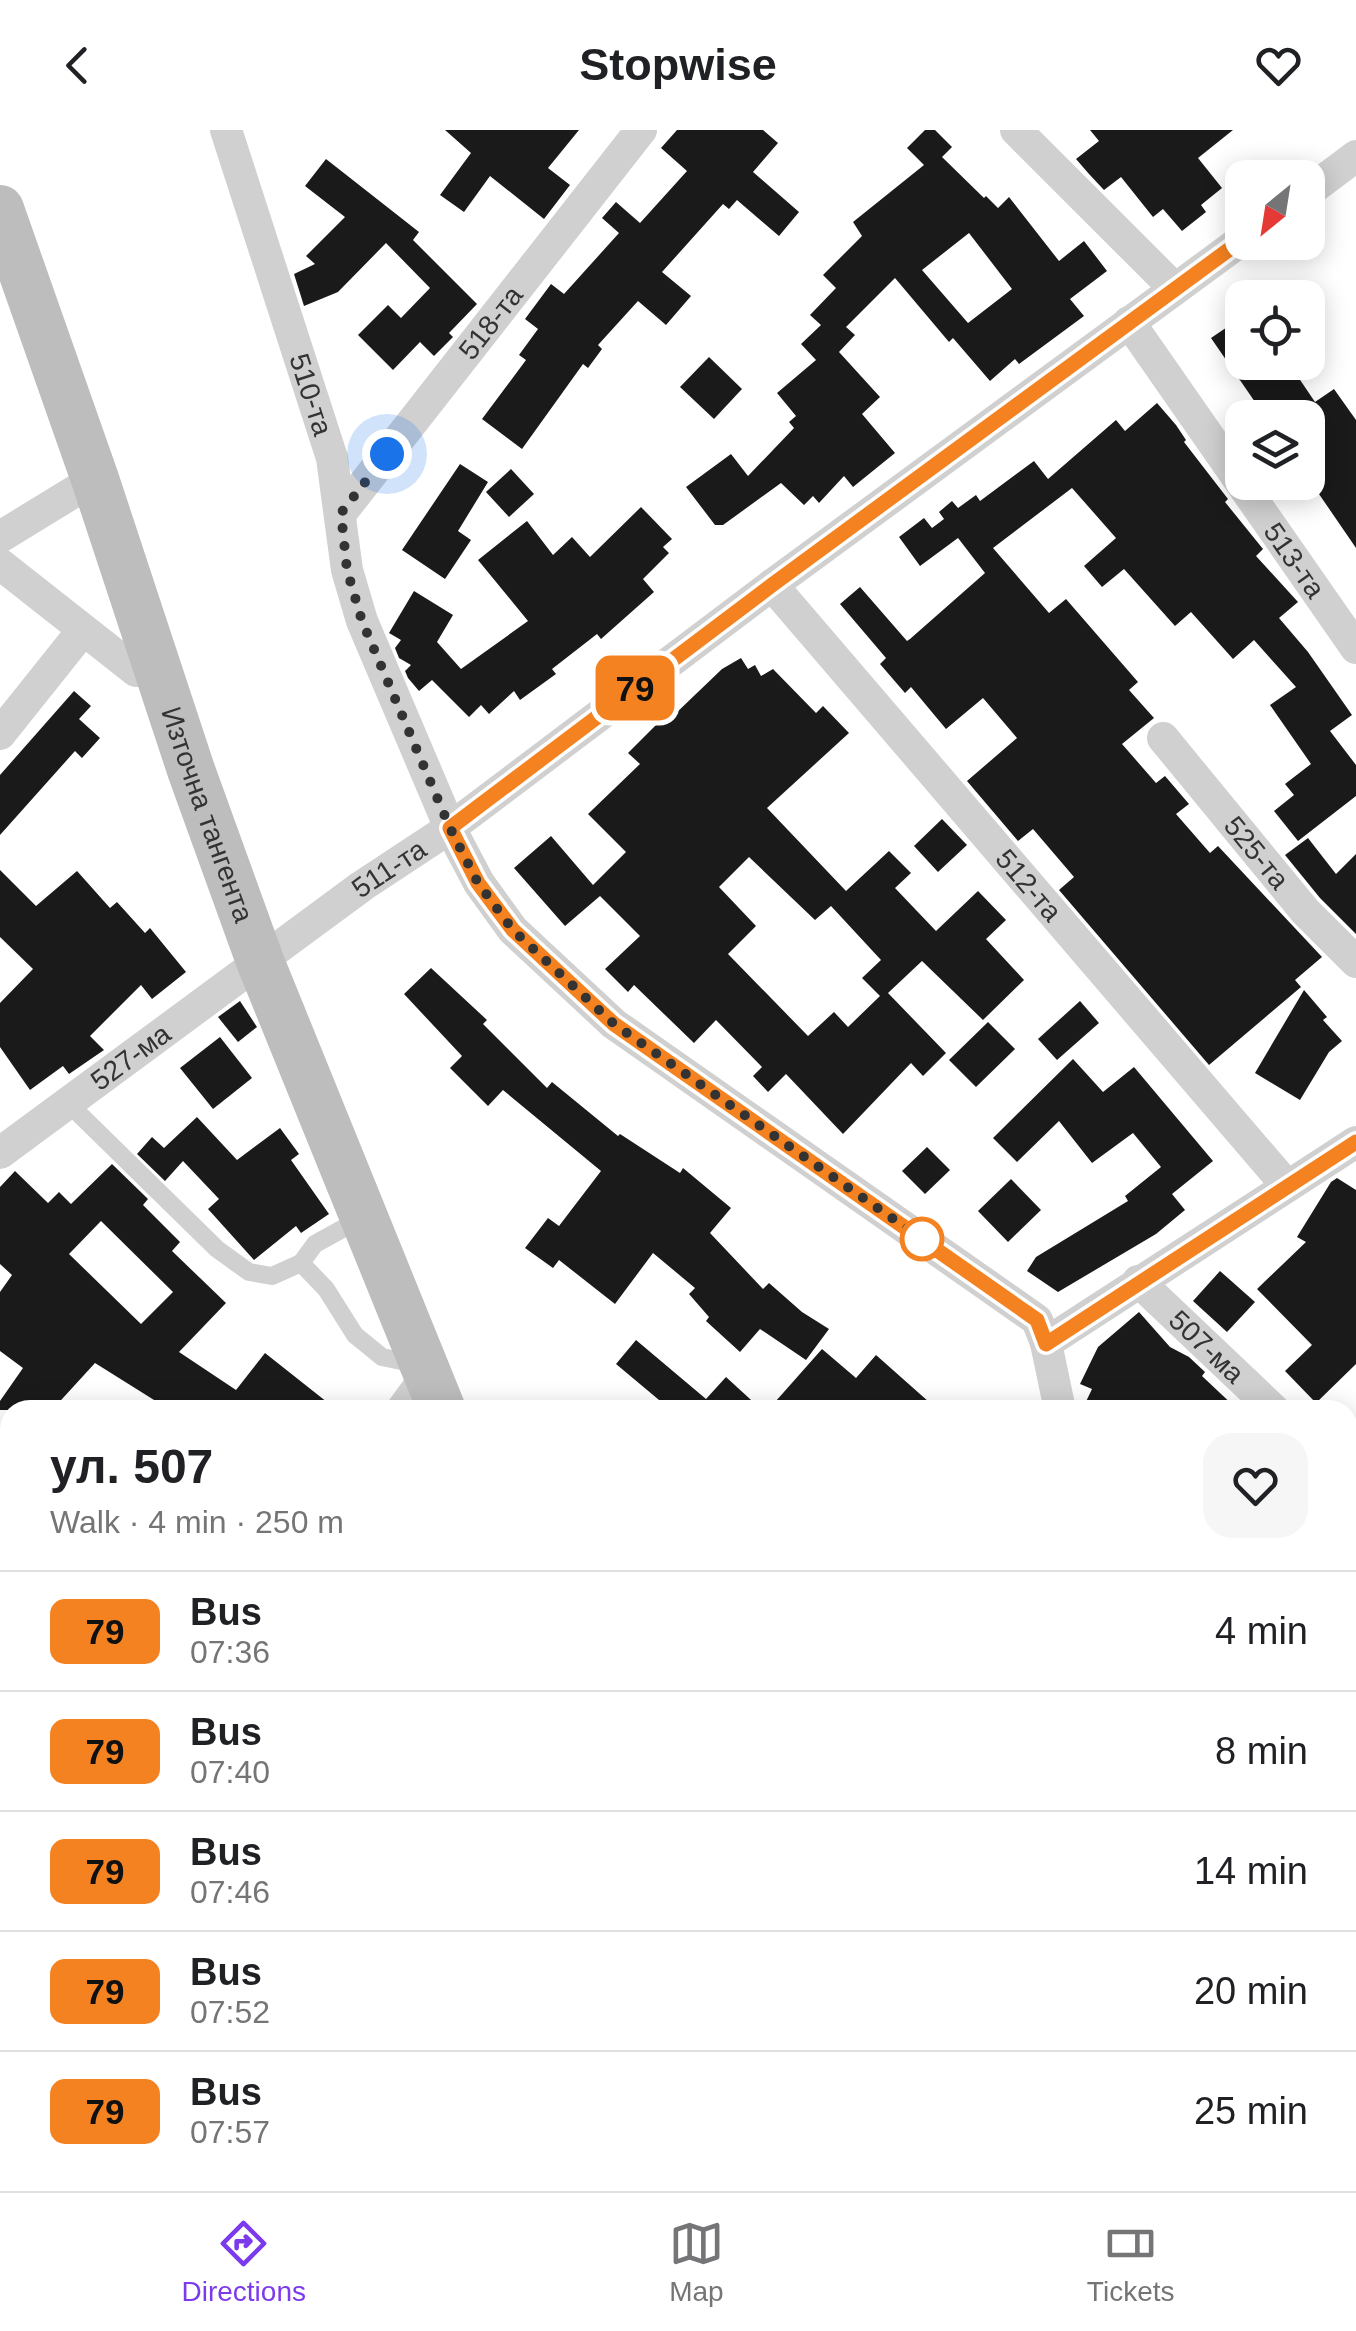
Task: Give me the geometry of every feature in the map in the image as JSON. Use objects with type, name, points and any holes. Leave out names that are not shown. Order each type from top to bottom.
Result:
[{"type":"street","name":"510-та","points":[[226,130],[332,458],[347,570],[362,621],[450,828],[478,883],[513,930],[614,1024],[1037,1320],[1046,1344]]},
{"type":"street","name":"518-та","points":[[341,513],[642,130]]},
{"type":"street","points":[[1016,130],[1175,289]]},
{"type":"street","points":[[1325,179],[1356,156]]},
{"type":"street","name":"Източна тангента","points":[[0,209],[191,770],[260,960],[438,1400]]},
{"type":"street","name":"511-та","points":[[260,960],[450,828],[772,585],[1225,252]]},
{"type":"street","name":"513-та","points":[[1130,322],[1356,648]]},
{"type":"street","points":[[0,537],[95,479]]},
{"type":"street","points":[[0,564],[136,671]]},
{"type":"street","name":"512-та","points":[[772,585],[1287,1186]]},
{"type":"street","points":[[0,734],[83,630]]},
{"type":"street","name":"525-та","points":[[1163,738],[1305,911],[1356,962]]},
{"type":"street","name":"527-ма","points":[[0,1153],[260,960]]},
{"type":"street","points":[[1051,1400],[1046,1344],[1287,1186],[1349,1154]]},
{"type":"street","name":"507-ма","points":[[1138,1281],[1263,1400]]},
{"type":"lane","points":[[68,1103],[216,1249],[249,1272],[272,1276],[301,1263],[314,1244],[344,1228]]},
{"type":"lane","points":[[301,1263],[326,1290],[355,1334],[382,1356],[424,1366],[400,1400]]},
{"type":"building","points":[[445,130],[579,130],[548,168],[570,185],[544,219],[490,176],[464,212],[440,195],[471,153]]},
{"type":"building","points":[[677,130],[763,130],[778,143],[753,172],[799,212],[779,236],[737,200],[729,209],[723,204],[662,272],[691,296],[666,325],[638,301],[598,345],[602,349],[588,368],[583,364],[522,449],[482,419],[526,360],[519,355],[538,329],[525,319],[551,284],[564,294],[619,233],[602,218],[616,202],[640,223],[687,171],[661,148]]},
{"type":"building","points":[[925,130],[935,130],[952,147],[942,157],[998,208],[1009,197],[1059,261],[1084,241],[1107,271],[1070,299],[1084,316],[1019,364],[1015,359],[990,381],[953,338],[949,342],[895,278],[846,327],[855,335],[839,352],[880,397],[862,414],[895,453],[853,487],[844,476],[819,503],[813,496],[804,505],[781,483],[723,525],[715,525],[686,487],[731,454],[748,476],[794,428],[789,422],[796,416],[777,393],[816,360],[801,344],[821,325],[810,315],[836,288],[823,275],[862,236],[853,222],[924,165],[907,148]],"holes":[[[969,233],[1012,289],[968,323],[922,270]]]},
{"type":"building","points":[[1090,130],[1233,130],[1198,158],[1222,188],[1201,205],[1206,212],[1182,231],[1163,209],[1153,217],[1121,177],[1104,190],[1089,174],[1076,159],[1099,141]]},
{"type":"building","points":[[326,159],[419,232],[413,240],[477,304],[449,333],[453,337],[434,356],[420,342],[393,370],[358,335],[388,305],[401,318],[430,288],[386,243],[338,292],[304,306],[294,274],[315,264],[306,256],[345,217],[305,186]]},
{"type":"building","points":[[1225,329],[1225,358],[1211,338]]},
{"type":"building","points":[[709,357],[742,389],[714,419],[680,387]]},
{"type":"building","points":[[1240,380],[1300,380],[1314,400],[1254,400]]},
{"type":"building","points":[[1334,389],[1356,420],[1356,548],[1323,500],[1325,400],[1318,400]]},
{"type":"building","points":[[1157,403],[1176,425],[1184,442],[1225,495],[1225,502],[1263,549],[1256,556],[1298,602],[1279,618],[1352,715],[1330,731],[1356,765],[1356,796],[1298,841],[1274,811],[1294,795],[1285,784],[1311,764],[1270,705],[1296,687],[1254,640],[1233,659],[1191,612],[1175,626],[1124,569],[1102,587],[1084,566],[1116,538],[1072,488],[993,548],[1049,613],[1066,599],[1138,682],[1129,690],[1154,718],[1122,744],[1156,783],[1165,776],[1189,804],[1176,814],[1210,853],[1218,846],[1322,957],[1295,980],[1301,987],[1209,1065],[1059,890],[1074,877],[1033,829],[1018,841],[967,781],[1017,738],[983,698],[946,729],[911,687],[905,693],[880,664],[886,658],[840,604],[860,587],[907,641],[985,573],[958,538],[920,566],[899,537],[924,518],[932,528],[944,519],[939,512],[952,501],[958,508],[976,495],[980,501],[1034,461],[1048,479],[1116,420],[1125,431]]},
{"type":"building","points":[[460,464],[488,482],[458,531],[471,540],[445,579],[402,550]]},
{"type":"building","points":[[511,469],[534,494],[509,517],[486,492]]},
{"type":"building","points":[[641,507],[672,539],[663,547],[669,553],[643,579],[654,592],[601,639],[597,634],[552,669],[556,674],[520,700],[514,691],[489,714],[481,705],[469,717],[432,680],[419,691],[408,678],[405,671],[411,665],[399,658],[395,648],[401,640],[389,633],[414,591],[453,615],[437,642],[461,669],[528,621],[478,560],[527,521],[553,555],[572,537],[590,557]]},
{"type":"building","points":[[741,658],[748,669],[755,665],[761,676],[773,669],[816,713],[823,706],[849,733],[767,808],[846,891],[889,851],[911,873],[895,888],[936,931],[978,891],[1006,920],[986,939],[1024,980],[983,1020],[922,961],[888,993],[946,1053],[923,1076],[911,1063],[843,1134],[786,1074],[768,1092],[753,1076],[762,1067],[716,1020],[694,1043],[634,985],[628,992],[605,969],[640,936],[600,896],[565,926],[514,868],[551,836],[593,885],[626,852],[588,814],[640,764],[628,753],[669,712],[673,716],[722,669]],"holes":[[[749,857],[815,920],[831,906],[881,960],[862,978],[880,996],[848,1027],[834,1012],[808,1036],[728,954],[756,926],[719,887]]]},
{"type":"building","points":[[74,691],[91,706],[79,719],[100,738],[82,758],[75,751],[0,835],[0,775]]},
{"type":"building","points":[[942,819],[967,845],[938,872],[914,846]]},
{"type":"building","points":[[1308,838],[1336,874],[1356,854],[1356,934],[1285,855]]},
{"type":"building","points":[[0,870],[36,906],[77,871],[110,908],[117,902],[145,933],[150,928],[186,972],[152,999],[141,985],[90,1036],[104,1050],[69,1074],[63,1066],[30,1090],[0,1047],[0,1003],[33,969],[0,937]]},
{"type":"building","points":[[431,968],[487,1020],[483,1024],[547,1088],[552,1082],[618,1136],[680,1173],[683,1168],[731,1208],[710,1233],[763,1289],[769,1283],[829,1329],[806,1360],[760,1329],[740,1352],[706,1321],[709,1317],[689,1294],[695,1288],[653,1253],[615,1304],[559,1260],[553,1268],[525,1248],[548,1218],[559,1226],[601,1171],[503,1090],[488,1106],[450,1068],[462,1056],[404,994]]},
{"type":"building","points":[[1304,990],[1342,1041],[1329,1052],[1300,1100],[1255,1073]]},
{"type":"building","points":[[240,1001],[257,1027],[238,1042],[218,1017]]},
{"type":"building","points":[[1080,1001],[1099,1023],[1057,1060],[1038,1039]]},
{"type":"building","points":[[988,1022],[1015,1049],[976,1087],[949,1060]]},
{"type":"building","points":[[220,1037],[252,1078],[213,1109],[180,1068]]},
{"type":"building","points":[[1073,1059],[1103,1092],[1134,1067],[1213,1161],[1172,1194],[1185,1210],[1156,1234],[1058,1292],[1027,1271],[1036,1257],[1128,1201],[1125,1196],[1161,1167],[1133,1133],[1092,1163],[1059,1121],[1017,1162],[993,1138]]},
{"type":"building","points":[[197,1117],[237,1160],[280,1128],[299,1154],[291,1160],[329,1214],[301,1233],[296,1226],[254,1260],[208,1209],[219,1199],[183,1161],[165,1181],[137,1154],[152,1137],[164,1148]]},
{"type":"building","points":[[927,1147],[950,1170],[925,1194],[902,1171]]},
{"type":"building","points":[[112,1164],[148,1199],[143,1205],[180,1242],[172,1251],[226,1303],[179,1352],[236,1390],[265,1353],[324,1400],[154,1400],[95,1363],[61,1400],[1,1400],[23,1368],[0,1351],[0,1292],[12,1275],[0,1264],[0,1187],[15,1171],[48,1203],[59,1192],[71,1204]],"holes":[[[101,1221],[173,1292],[141,1324],[69,1254]]]},
{"type":"building","points":[[1337,1178],[1356,1190],[1356,1364],[1319,1400],[1313,1400],[1285,1371],[1312,1345],[1257,1289],[1306,1242],[1297,1237]]},
{"type":"building","points":[[1011,1179],[1041,1210],[1008,1242],[978,1211]]},
{"type":"building","points":[[1220,1271],[1255,1302],[1227,1332],[1193,1301]]},
{"type":"building","points":[[1139,1312],[1170,1347],[1205,1372],[1202,1376],[1227,1400],[1087,1400],[1092,1389],[1080,1384],[1098,1347]]},
{"type":"building","points":[[636,1340],[706,1399],[726,1377],[751,1400],[659,1400],[616,1364]]},
{"type":"building","points":[[822,1349],[856,1378],[876,1355],[927,1400],[777,1400]]},
{"type":"bus line","name":"79","points":[[1225,252],[772,585],[450,828],[478,883],[513,930],[614,1024],[1037,1320],[1046,1344],[1356,1142]]},
{"type":"route","points":[[387,454],[341,513],[347,570],[362,621],[450,828],[478,883],[513,930],[614,1024],[922,1239]]}]
